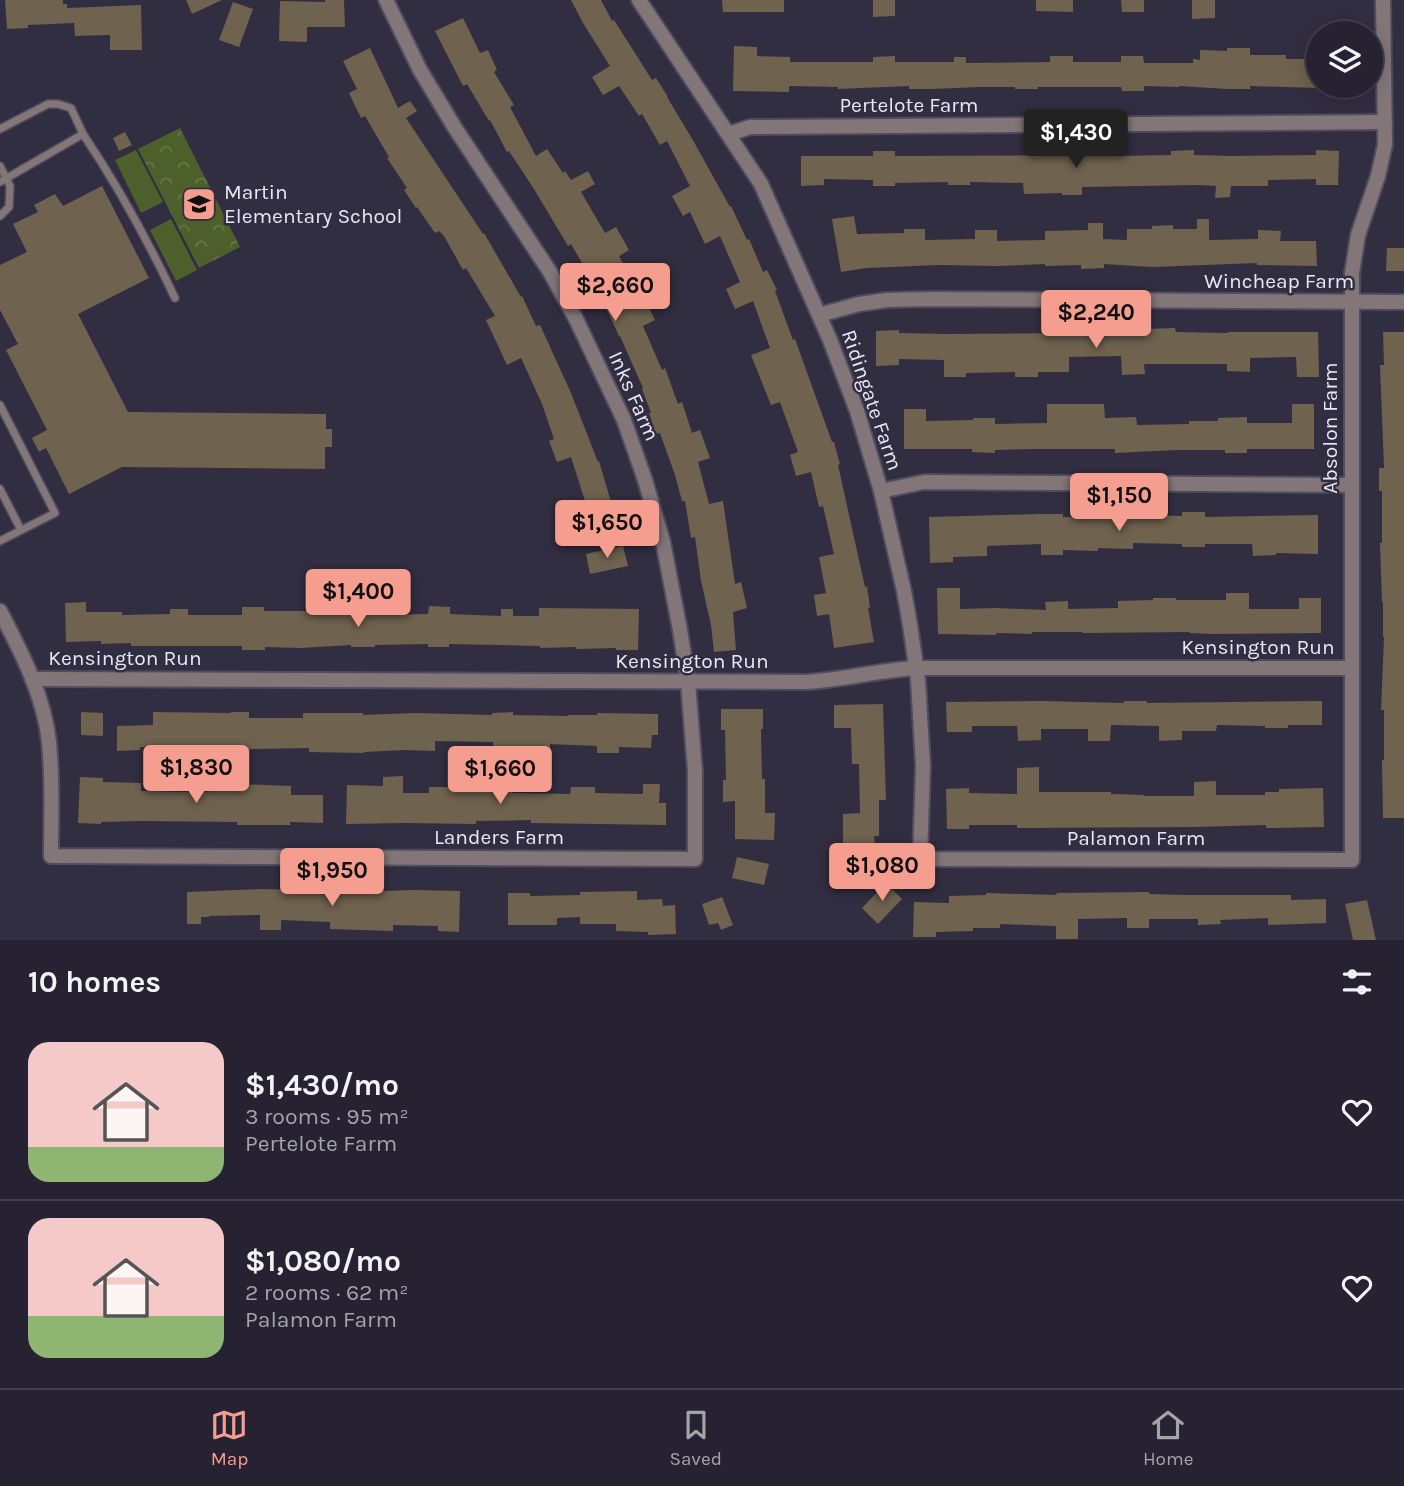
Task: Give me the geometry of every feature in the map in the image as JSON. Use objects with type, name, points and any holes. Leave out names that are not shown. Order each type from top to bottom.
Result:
[{"type":"street","name":"Inks Farm","points":[[386,0],[420,71],[550,272],[576,319],[624,420],[663,542],[688,682],[695,771],[695,859]]},
{"type":"street","name":"Ridingate Farm","points":[[639,0],[761,184],[819,315],[857,411],[881,491],[904,591],[916,668],[923,766],[920,859]]},
{"type":"street","name":"Absolon Farm","points":[[1352,860],[1352,273],[1358,235],[1378,176],[1385,145],[1383,0]]},
{"type":"street","name":"Pertelote Farm","points":[[729,134],[750,127],[1385,122]]},
{"type":"street","name":"Wincheap Farm","points":[[819,315],[859,304],[887,300],[1404,302]]},
{"type":"street","points":[[881,491],[924,482],[1351,485]]},
{"type":"street","points":[[0,611],[32,679]]},
{"type":"street","name":"Kensington Run","points":[[32,679],[806,682],[916,668],[1351,668]]},
{"type":"street","name":"Landers Farm","points":[[32,679],[49,741],[51,856],[695,859]]},
{"type":"street","name":"Palamon Farm","points":[[920,859],[1352,860]]},
{"type":"lane","points":[[0,129],[48,104],[71,108],[83,134],[151,248],[175,298]]},
{"type":"lane","points":[[3,180],[83,134]]},
{"type":"lane","points":[[0,166],[3,180],[10,186],[9,207],[0,216]]},
{"type":"lane","points":[[0,405],[55,513],[0,541]]},
{"type":"lane","points":[[0,489],[21,530]]},
{"type":"green space","points":[[180,128],[240,247],[199,268],[138,149]]},
{"type":"green space","points":[[136,150],[163,202],[141,213],[115,160]]},
{"type":"green space","points":[[171,219],[197,270],[176,281],[150,230]]},
{"type":"building","points":[[5,0],[63,0],[67,8],[141,5],[142,50],[110,50],[110,35],[75,36],[74,23],[28,25],[28,28],[7,29]]},
{"type":"building","points":[[186,0],[222,0],[192,14]]},
{"type":"building","points":[[344,0],[345,27],[307,27],[307,42],[279,41],[280,1]]},
{"type":"building","points":[[571,0],[601,0],[652,80],[656,78],[668,97],[731,206],[747,240],[749,239],[763,272],[767,270],[777,290],[775,291],[793,340],[795,339],[834,442],[865,587],[867,586],[874,642],[834,648],[829,614],[817,616],[814,595],[826,593],[819,557],[834,554],[823,506],[819,507],[811,472],[796,476],[790,455],[798,452],[780,402],[771,405],[751,355],[770,348],[753,301],[735,309],[726,289],[740,282],[720,236],[705,244],[690,212],[683,216],[672,196],[690,186],[667,141],[660,145],[642,114],[639,116],[619,86],[603,95],[592,77],[610,66]]},
{"type":"building","points":[[722,0],[784,0],[784,12],[723,12]]},
{"type":"building","points":[[873,0],[895,0],[895,16],[873,17]]},
{"type":"building","points":[[1036,0],[1073,0],[1073,12],[1036,11]]},
{"type":"building","points":[[1121,0],[1144,0],[1144,12],[1122,12]]},
{"type":"building","points":[[1192,0],[1215,0],[1215,18],[1192,19]]},
{"type":"building","points":[[233,2],[253,9],[239,47],[219,40]]},
{"type":"building","points":[[463,18],[480,53],[488,50],[497,70],[494,72],[514,105],[510,107],[536,156],[547,149],[571,180],[588,171],[595,184],[581,192],[605,233],[616,227],[629,250],[619,256],[655,320],[643,326],[662,370],[665,368],[678,404],[682,402],[692,433],[700,430],[710,458],[698,462],[709,504],[723,501],[735,584],[741,582],[747,608],[733,612],[736,650],[714,652],[695,537],[691,538],[685,501],[682,501],[660,433],[656,434],[643,388],[620,336],[571,244],[568,246],[467,84],[463,86],[435,31]]},
{"type":"building","points":[[734,46],[757,47],[757,56],[790,57],[790,62],[873,62],[873,57],[895,56],[895,62],[954,62],[954,57],[966,57],[966,63],[1050,62],[1050,56],[1073,56],[1073,62],[1121,62],[1121,56],[1143,56],[1144,63],[1193,63],[1193,59],[1200,60],[1200,50],[1227,51],[1227,48],[1250,48],[1250,55],[1286,55],[1286,59],[1306,59],[1306,88],[1250,86],[1250,89],[1228,89],[1144,86],[1144,91],[1122,91],[1121,87],[909,89],[909,86],[838,89],[789,86],[789,92],[733,91]]},
{"type":"building","points":[[370,48],[398,108],[410,101],[417,111],[406,118],[484,233],[522,296],[536,326],[540,325],[599,461],[616,519],[590,526],[571,457],[557,462],[549,441],[554,439],[542,404],[521,358],[507,365],[486,320],[495,316],[466,268],[463,270],[444,236],[439,231],[435,233],[416,208],[365,116],[361,118],[349,93],[357,89],[343,61]]},
{"type":"building","points":[[125,132],[132,145],[119,151],[113,138]]},
{"type":"building","points":[[1194,150],[1194,155],[1231,156],[1316,155],[1316,150],[1339,151],[1338,185],[1316,185],[1316,179],[1268,180],[1268,186],[1231,186],[1230,197],[1215,198],[1216,186],[1198,185],[1082,187],[1082,195],[1024,194],[1023,183],[895,183],[895,186],[873,186],[873,180],[824,179],[824,185],[801,186],[801,156],[873,156],[873,151],[895,151],[895,156],[1098,155],[1098,151],[1120,151],[1120,156],[1171,155],[1171,151]]},
{"type":"building","points":[[102,186],[149,278],[78,314],[128,412],[326,414],[326,429],[332,429],[332,447],[325,447],[325,469],[122,467],[69,494],[46,448],[39,452],[32,438],[47,430],[6,350],[18,344],[0,310],[0,265],[27,252],[13,224],[38,212],[34,205],[55,194],[63,206]]},
{"type":"building","points":[[854,216],[857,234],[904,233],[904,229],[925,229],[925,240],[975,239],[975,230],[997,230],[997,241],[1045,240],[1045,231],[1088,230],[1088,223],[1103,223],[1103,239],[1127,240],[1127,229],[1152,229],[1152,226],[1173,225],[1173,229],[1197,229],[1197,219],[1209,219],[1209,240],[1258,239],[1258,230],[1281,231],[1280,241],[1316,241],[1317,266],[1257,263],[1152,267],[1104,264],[1104,268],[1081,269],[1081,265],[939,265],[866,268],[841,272],[832,219]]},
{"type":"building","points":[[1387,248],[1404,248],[1404,271],[1386,271]]},
{"type":"building","points":[[1175,328],[1176,332],[1318,332],[1319,377],[1297,377],[1296,357],[1250,358],[1250,372],[1227,371],[1227,364],[1144,364],[1145,374],[1122,375],[1121,356],[1069,357],[1069,372],[1038,372],[1038,377],[1015,377],[1015,372],[966,373],[966,377],[944,377],[944,360],[899,359],[899,365],[876,366],[876,331],[945,334],[1086,333]]},
{"type":"building","points":[[1383,332],[1404,332],[1404,818],[1383,818],[1384,710],[1381,710],[1384,637],[1380,543],[1382,491],[1379,491],[1379,468],[1384,468],[1380,365],[1384,365]]},
{"type":"building","points":[[1047,404],[1104,404],[1105,418],[1136,417],[1137,425],[1189,424],[1189,421],[1247,417],[1247,423],[1292,423],[1292,404],[1314,404],[1314,449],[1247,449],[1247,453],[1176,450],[1115,453],[1115,449],[1031,449],[995,450],[995,453],[972,452],[972,449],[904,449],[904,409],[926,409],[926,421],[995,418],[995,424],[1047,423]]},
{"type":"building","points":[[1182,512],[1205,512],[1205,517],[1318,515],[1318,554],[1276,553],[1253,556],[1252,544],[1182,547],[1182,544],[1133,543],[1133,549],[1063,550],[1063,555],[1041,555],[1041,544],[987,546],[987,556],[953,557],[953,562],[930,563],[929,517],[1041,514],[1063,514],[1063,517],[1112,517],[1112,514],[1182,516]]},
{"type":"building","points":[[623,546],[628,566],[590,574],[586,554]]},
{"type":"building","points":[[937,588],[960,588],[960,609],[1046,610],[1045,602],[1068,601],[1068,609],[1118,608],[1118,601],[1153,598],[1226,600],[1226,593],[1249,593],[1249,609],[1299,609],[1299,598],[1321,598],[1321,633],[938,634]]},
{"type":"building","points":[[86,602],[86,612],[122,612],[122,615],[170,614],[170,609],[188,609],[188,615],[242,615],[242,607],[264,607],[264,611],[327,611],[327,615],[358,614],[358,607],[376,607],[376,615],[428,614],[429,606],[450,607],[450,614],[501,616],[501,609],[513,609],[513,616],[539,616],[539,608],[639,609],[638,650],[449,644],[449,647],[428,647],[428,644],[265,647],[265,650],[242,650],[242,646],[131,646],[131,643],[101,644],[101,641],[66,642],[65,603]]},
{"type":"building","points":[[1322,701],[1322,725],[1265,728],[1217,725],[1216,731],[1182,731],[1182,740],[1159,741],[1159,726],[1111,725],[1110,741],[1088,741],[1088,729],[1041,729],[1041,740],[1018,741],[1017,726],[972,726],[972,732],[947,732],[946,702]]},
{"type":"building","points":[[883,704],[886,800],[879,800],[879,836],[874,836],[878,873],[833,879],[830,856],[843,855],[843,814],[860,813],[859,764],[852,764],[851,728],[834,728],[834,705]]},
{"type":"building","points":[[721,709],[763,709],[762,779],[765,779],[765,813],[775,813],[774,840],[735,839],[735,801],[723,802],[723,780],[726,780],[725,730],[721,730]]},
{"type":"building","points":[[81,712],[103,713],[103,736],[81,735]]},
{"type":"building","points":[[153,712],[249,712],[249,718],[303,718],[303,713],[492,715],[513,712],[513,715],[568,716],[597,713],[658,714],[658,735],[652,735],[651,748],[619,747],[619,753],[597,753],[597,746],[550,744],[550,754],[493,753],[493,742],[435,741],[435,751],[309,752],[309,748],[231,751],[231,745],[176,745],[117,751],[117,726],[153,725]]},
{"type":"building","points":[[1039,767],[1039,792],[1194,796],[1194,782],[1216,781],[1216,795],[1265,795],[1265,792],[1279,792],[1279,789],[1323,788],[1324,827],[1266,828],[1266,825],[1017,828],[1017,825],[969,825],[969,829],[947,829],[946,789],[969,788],[969,793],[1017,794],[1017,768]]},
{"type":"building","points":[[403,776],[403,793],[429,793],[429,787],[452,787],[477,788],[477,792],[570,794],[571,787],[595,787],[595,793],[643,794],[643,784],[660,784],[659,803],[666,803],[666,825],[531,823],[531,820],[476,821],[476,824],[346,824],[347,785],[383,786],[383,777]]},
{"type":"building","points":[[80,777],[103,778],[103,782],[141,783],[141,791],[238,790],[238,784],[291,786],[291,795],[323,795],[323,823],[78,823]]},
{"type":"building","points":[[737,857],[769,864],[764,885],[732,878]]},
{"type":"building","points":[[886,883],[902,899],[878,924],[862,908]]},
{"type":"building","points":[[261,889],[460,891],[459,932],[438,931],[438,926],[393,925],[393,931],[330,929],[330,922],[281,920],[281,930],[260,930],[260,915],[209,916],[201,917],[201,924],[187,924],[187,892]]},
{"type":"building","points":[[637,891],[637,900],[662,899],[663,906],[675,905],[676,934],[648,935],[648,932],[616,931],[616,924],[580,924],[580,917],[557,918],[557,925],[508,925],[508,893],[530,893],[530,896]]},
{"type":"building","points":[[1149,892],[1185,895],[1291,895],[1291,900],[1326,899],[1326,923],[1268,925],[1268,918],[1220,920],[1221,924],[1198,925],[1198,919],[1149,919],[1149,928],[1127,928],[1127,918],[1078,919],[1078,939],[1056,939],[1056,926],[1000,924],[1000,928],[973,928],[973,931],[936,932],[936,937],[913,937],[914,902],[949,903],[949,896],[986,893],[1056,895]]},
{"type":"building","points":[[722,897],[733,925],[721,930],[718,923],[709,925],[702,904]]},
{"type":"building","points":[[1367,900],[1376,940],[1353,940],[1345,904]]},
{"type":"place","name":"Martin Elementary School","points":[[199,204]]}]
